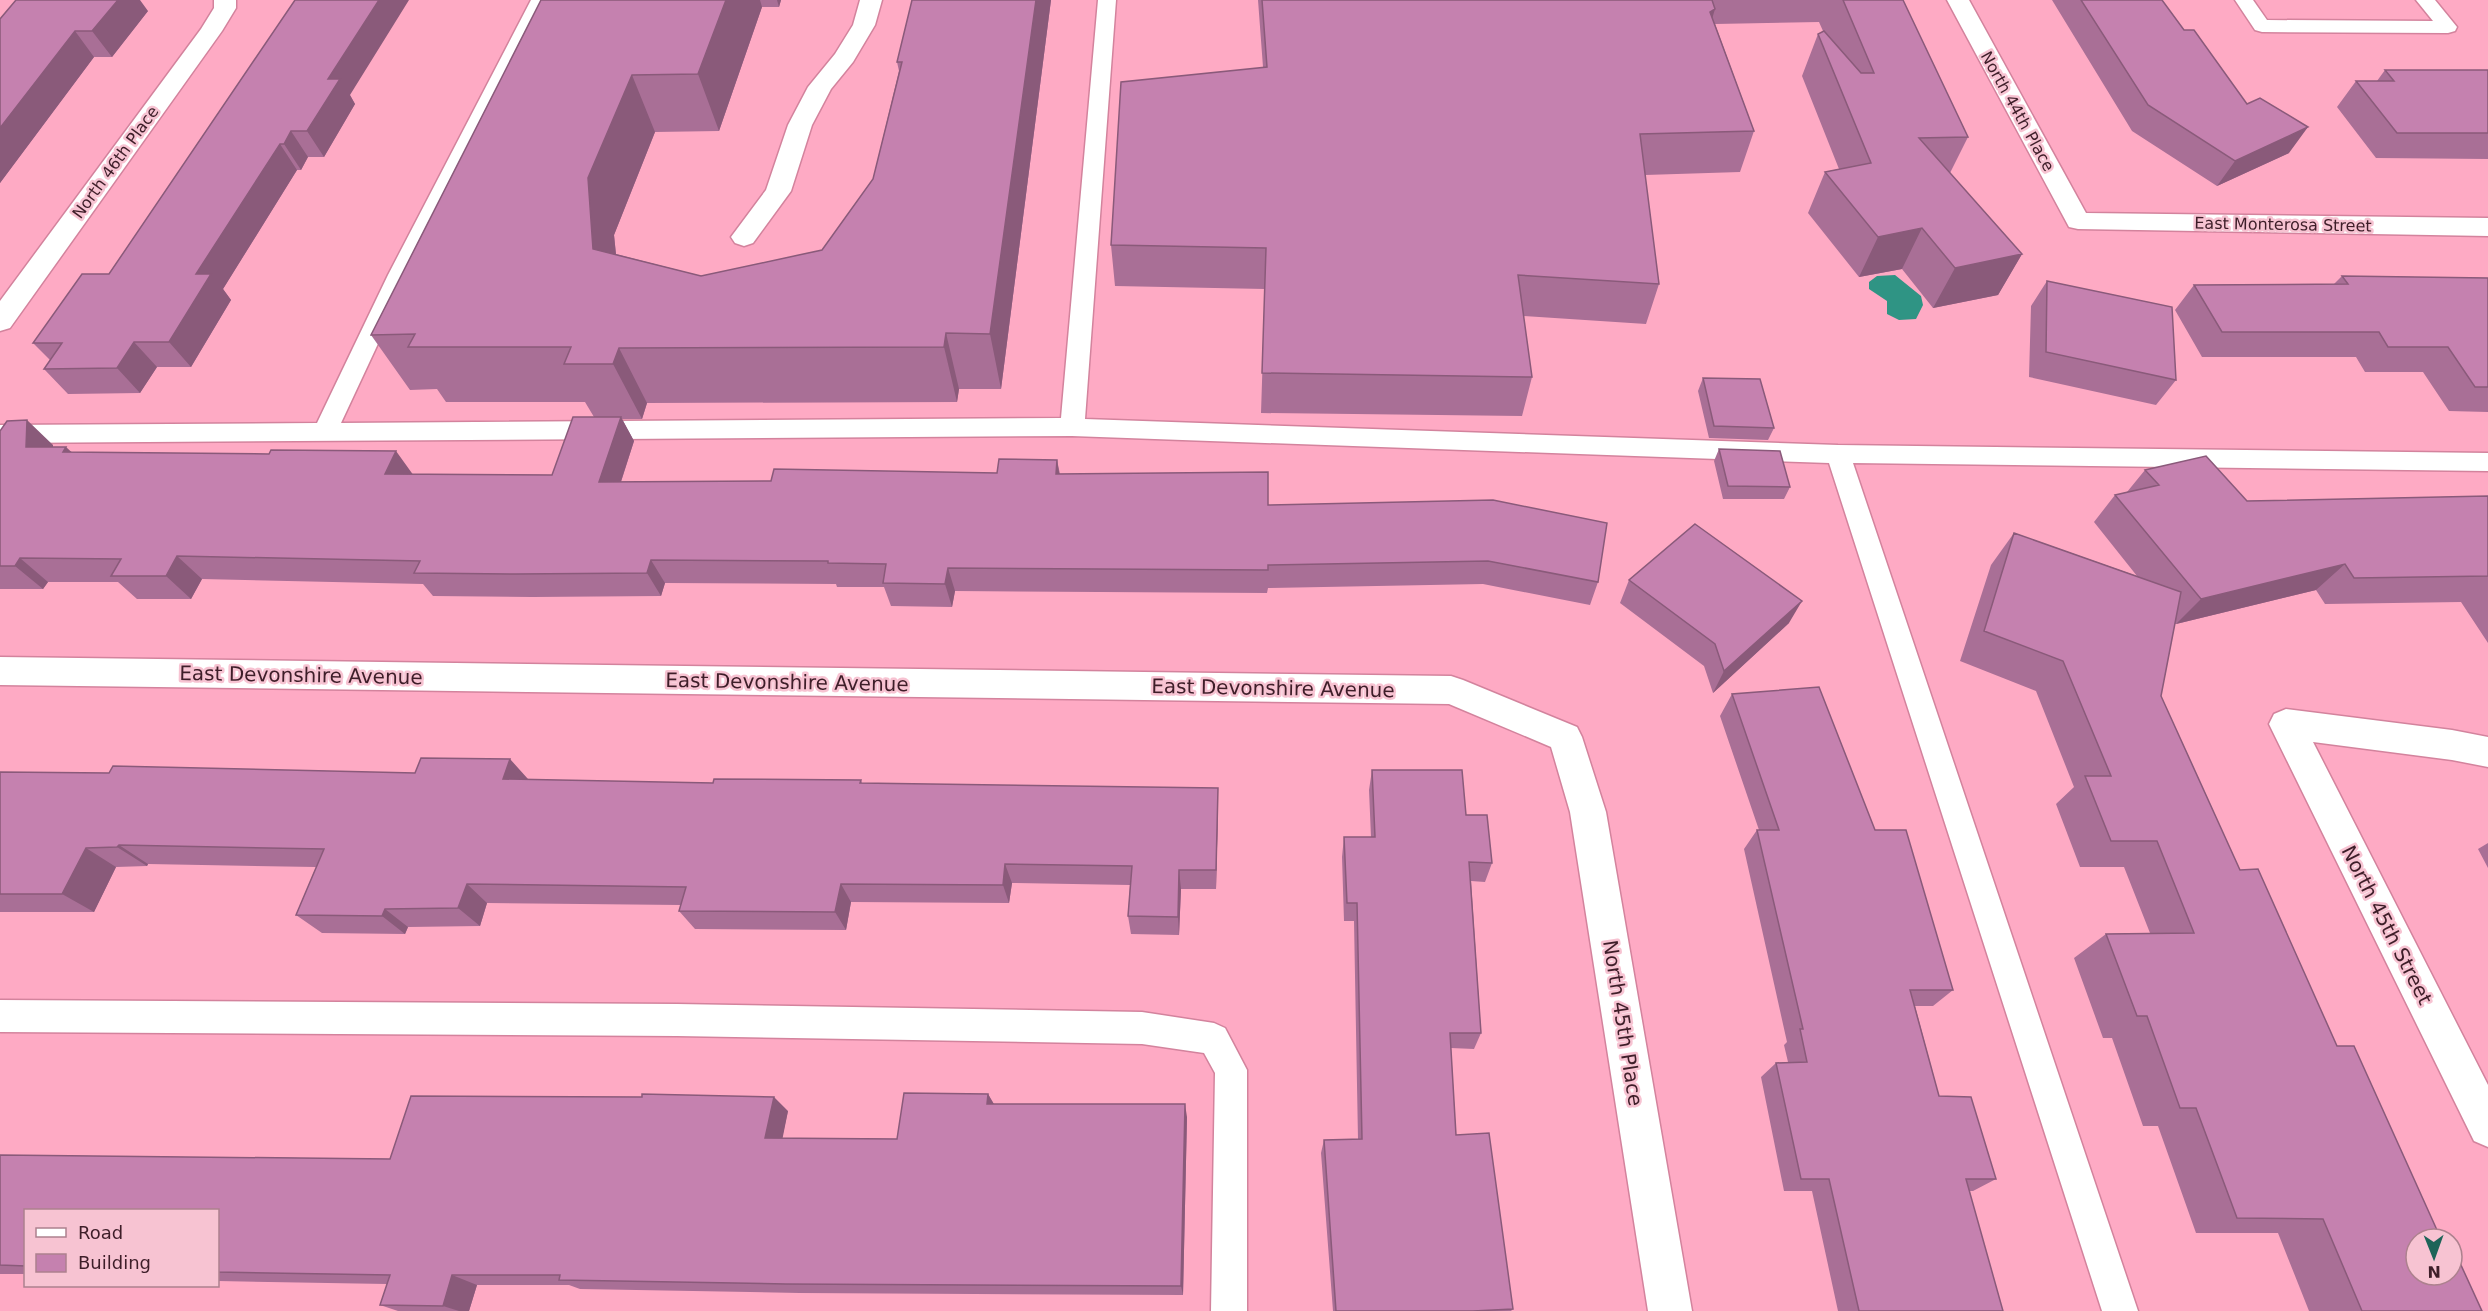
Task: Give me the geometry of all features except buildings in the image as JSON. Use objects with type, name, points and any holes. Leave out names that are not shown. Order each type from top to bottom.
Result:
[{"type":"street","name":"North 46th Place","points":[[0,321],[211,30],[225,8],[225,0]]},
{"type":"street","points":[[744,237],[778,191],[800,124],[820,87],[845,57],[864,25],[871,0]]},
{"type":"street","name":"North 44th Place","points":[[1958,0],[2078,221]]},
{"type":"street","name":"East Monterosa Street","points":[[2078,221],[2488,227]]},
{"type":"street","name":"East Devonshire Avenue","points":[[0,671],[1451,690],[1565,737]]},
{"type":"street","name":"North 45th Street","points":[[2488,752],[2452,745],[2286,724],[2488,1127]]},
{"type":"street","name":"North 45th Place","points":[[1565,737],[1588,812],[1670,1311]]},
{"type":"lane","points":[[325,431],[399,275],[540,0]]},
{"type":"lane","points":[[1072,427],[1107,0]]},
{"type":"lane","points":[[2244,0],[2262,26],[2448,27],[2425,0]]},
{"type":"lane","points":[[0,434],[1072,427],[1838,454],[2488,462]]},
{"type":"lane","points":[[1838,454],[2121,1311]]},
{"type":"lane","points":[[0,1016],[665,1020],[1130,1028],[1214,1039],[1231,1070],[1229,1311]]},
{"type":"shaded area","points":[[1895,275],[1921,296],[1923,305],[1916,319],[1899,320],[1887,314],[1887,301],[1869,289],[1869,282],[1877,276]]}]
